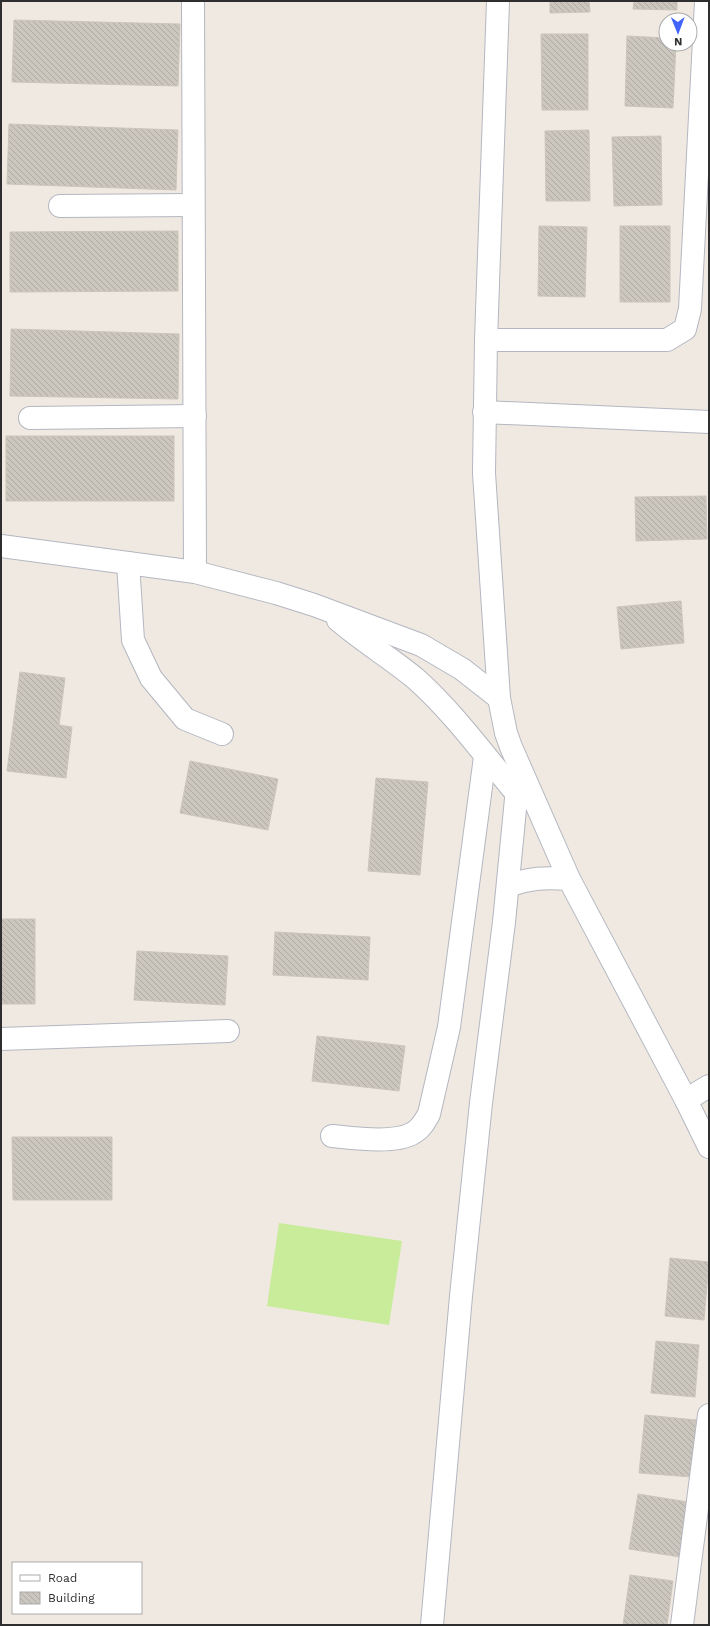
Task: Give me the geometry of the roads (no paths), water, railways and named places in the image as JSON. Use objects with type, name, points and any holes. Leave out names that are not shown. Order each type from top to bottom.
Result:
[{"type":"street","points":[[192,1],[195,572]]},
{"type":"street","points":[[498,1],[486,340],[484,473],[499,698],[506,732],[519,767],[569,879],[686,1100],[709,1147]]},
{"type":"street","points":[[486,340],[667,340],[685,329],[690,309],[706,1]]},
{"type":"street","points":[[60,206],[192,205]]},
{"type":"street","points":[[484,412],[709,422]]},
{"type":"street","points":[[30,418],[195,416]]},
{"type":"street","points":[[1,546],[195,572],[276,593],[421,645],[462,669],[499,698]]},
{"type":"street","points":[[128,563],[134,640],[151,678],[185,719],[222,734]]},
{"type":"street","points":[[328,611],[362,640],[415,679],[443,706],[516,794]]},
{"type":"street","points":[[332,1136],[355,1138],[398,1138],[413,1133],[423,1125],[429,1114],[449,1028],[485,757]]},
{"type":"street","points":[[432,1625],[461,1296],[478,1134],[508,886],[519,767]]},
{"type":"street","points":[[508,886],[525,880],[540,878],[569,879]]},
{"type":"street","points":[[1,1039],[228,1031]]},
{"type":"street","points":[[686,1100],[709,1086]]},
{"type":"street","points":[[682,1625],[701,1552],[709,1415]]}]
